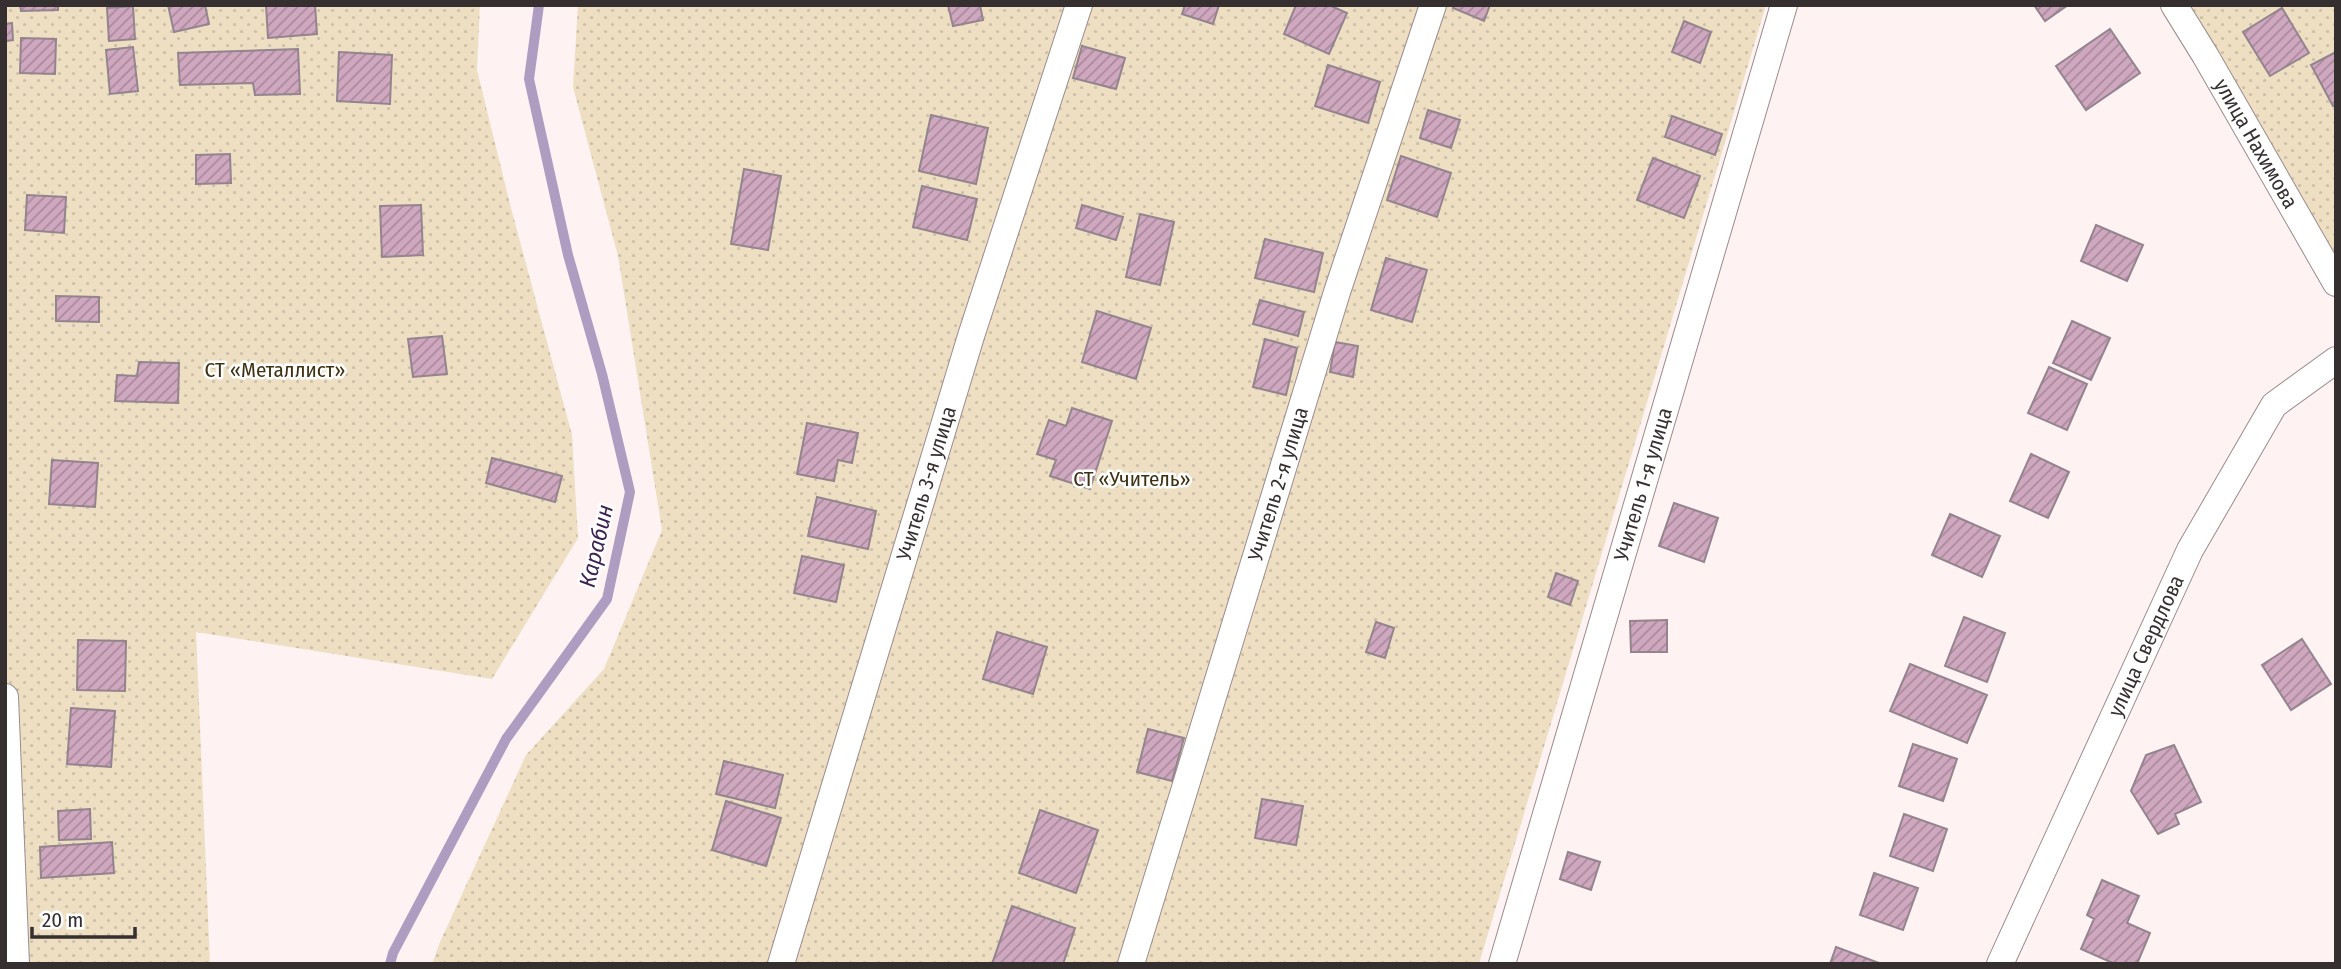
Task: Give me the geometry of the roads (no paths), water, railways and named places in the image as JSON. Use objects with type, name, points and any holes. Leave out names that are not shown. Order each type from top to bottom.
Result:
[{"type":"street","name":"Учитель 3-я улица","points":[[781,964],[971,336],[1079,5]]},
{"type":"street","name":"Учитель 2-я улица","points":[[1131,964],[1333,305],[1433,5]]},
{"type":"street","name":"Учитель 1-я улица","points":[[1502,964],[1784,5]]},
{"type":"street","name":"улица Нахимова","points":[[2174,5],[2206,55],[2336,283]]},
{"type":"street","name":"улица Свердлова","points":[[2000,964],[2190,550],[2274,405],[2336,360]]},
{"type":"street","points":[[5,697],[16,964]]},
{"type":"waterway","name":"Карабин","points":[[390,964],[393,953],[506,739],[607,599],[630,492],[602,374],[568,255],[529,79],[539,5]]},
{"type":"park label","name":"СТ «Металлист»","points":[[275,370]]},
{"type":"park label","name":"СТ «Учитель»","points":[[1132,479]]}]
